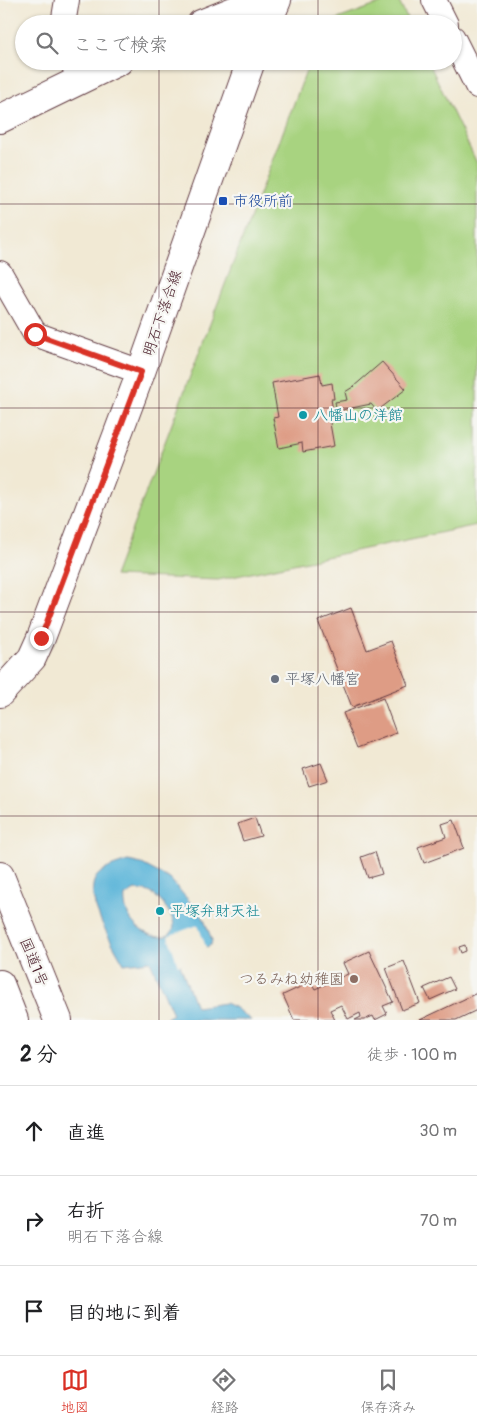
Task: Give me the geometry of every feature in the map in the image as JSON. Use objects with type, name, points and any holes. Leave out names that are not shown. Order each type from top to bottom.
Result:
[{"type":"main road","points":[[223,15],[260,0]]},
{"type":"main road","points":[[271,15],[277,0]]},
{"type":"main road","name":"明石下落合線","points":[[0,693],[32,658],[41,638],[141,372],[248,70]]},
{"type":"main road","points":[[0,119],[76,71]]},
{"type":"main road","name":"国道1号","points":[[0,876],[58,1020]]},
{"type":"main road","points":[[0,984],[14,1020]]},
{"type":"street","points":[[64,15],[67,0]]},
{"type":"street","points":[[434,0],[442,15]]},
{"type":"street","points":[[462,56],[477,86]]},
{"type":"street","points":[[0,273],[35,334],[141,372]]},
{"type":"green space","points":[[390,0],[398,0],[406,15],[349,15]]},
{"type":"green space","points":[[307,70],[432,70],[477,163],[477,525],[218,580],[114,576]]},
{"type":"water","points":[[128,861],[142,864],[170,879],[203,917],[212,940],[211,945],[178,959],[196,1007],[225,1003],[234,1007],[251,1020],[163,1020],[173,1014],[150,961],[124,964],[102,922],[93,898],[93,888],[97,875],[110,867]],"holes":[[[135,890],[151,893],[160,900],[169,912],[174,924],[170,934],[159,937],[153,936],[147,934],[133,922],[126,910],[125,896]]]},
{"type":"pier","points":[[198,925],[207,950],[181,960],[183,963],[178,965],[168,936]]},
{"type":"building","points":[[382,362],[406,389],[377,411],[371,404],[337,411],[335,402],[347,400],[345,392]]},
{"type":"building","name":"八幡山の洋館","points":[[320,374],[322,385],[332,383],[334,399],[331,399],[333,411],[328,412],[334,446],[303,452],[302,443],[279,448],[273,418],[278,417],[272,383]]},
{"type":"building","points":[[351,608],[367,650],[391,641],[408,685],[352,707],[318,621]]},
{"type":"building","points":[[383,698],[396,733],[357,748],[343,713]]},
{"type":"building","points":[[321,763],[328,780],[309,786],[303,769]]},
{"type":"building","points":[[255,818],[261,836],[243,841],[237,824]]},
{"type":"building","points":[[454,820],[464,848],[424,863],[418,847],[446,837],[442,824]]},
{"type":"building","points":[[375,852],[382,874],[368,878],[361,857]]},
{"type":"building","points":[[465,945],[466,951],[461,953],[459,947]]},
{"type":"building","points":[[369,951],[393,1002],[383,1006],[387,1014],[375,1020],[373,1016],[364,1020],[355,1020],[361,1017],[360,1013],[348,1019],[341,1005],[330,1010],[335,1020],[294,1020],[283,995],[311,982],[315,989],[348,974],[343,963]]},
{"type":"building","points":[[404,961],[420,1003],[402,1010],[386,968]]},
{"type":"building","points":[[449,977],[455,989],[430,1000],[424,988]]},
{"type":"building","points":[[477,993],[477,1010],[456,1020],[420,1020]]},
{"type":"place","name":"市役所前","points":[[223,201]]},
{"type":"place","name":"八幡山の洋館","points":[[303,415]]},
{"type":"place","name":"平塚八幡宮","points":[[275,679]]},
{"type":"place","name":"平塚弁財天社","points":[[160,911]]},
{"type":"place","name":"つるみね幼稚園","points":[[354,979]]},
{"type":"route","points":[[35,334],[141,372],[41,638]]}]
